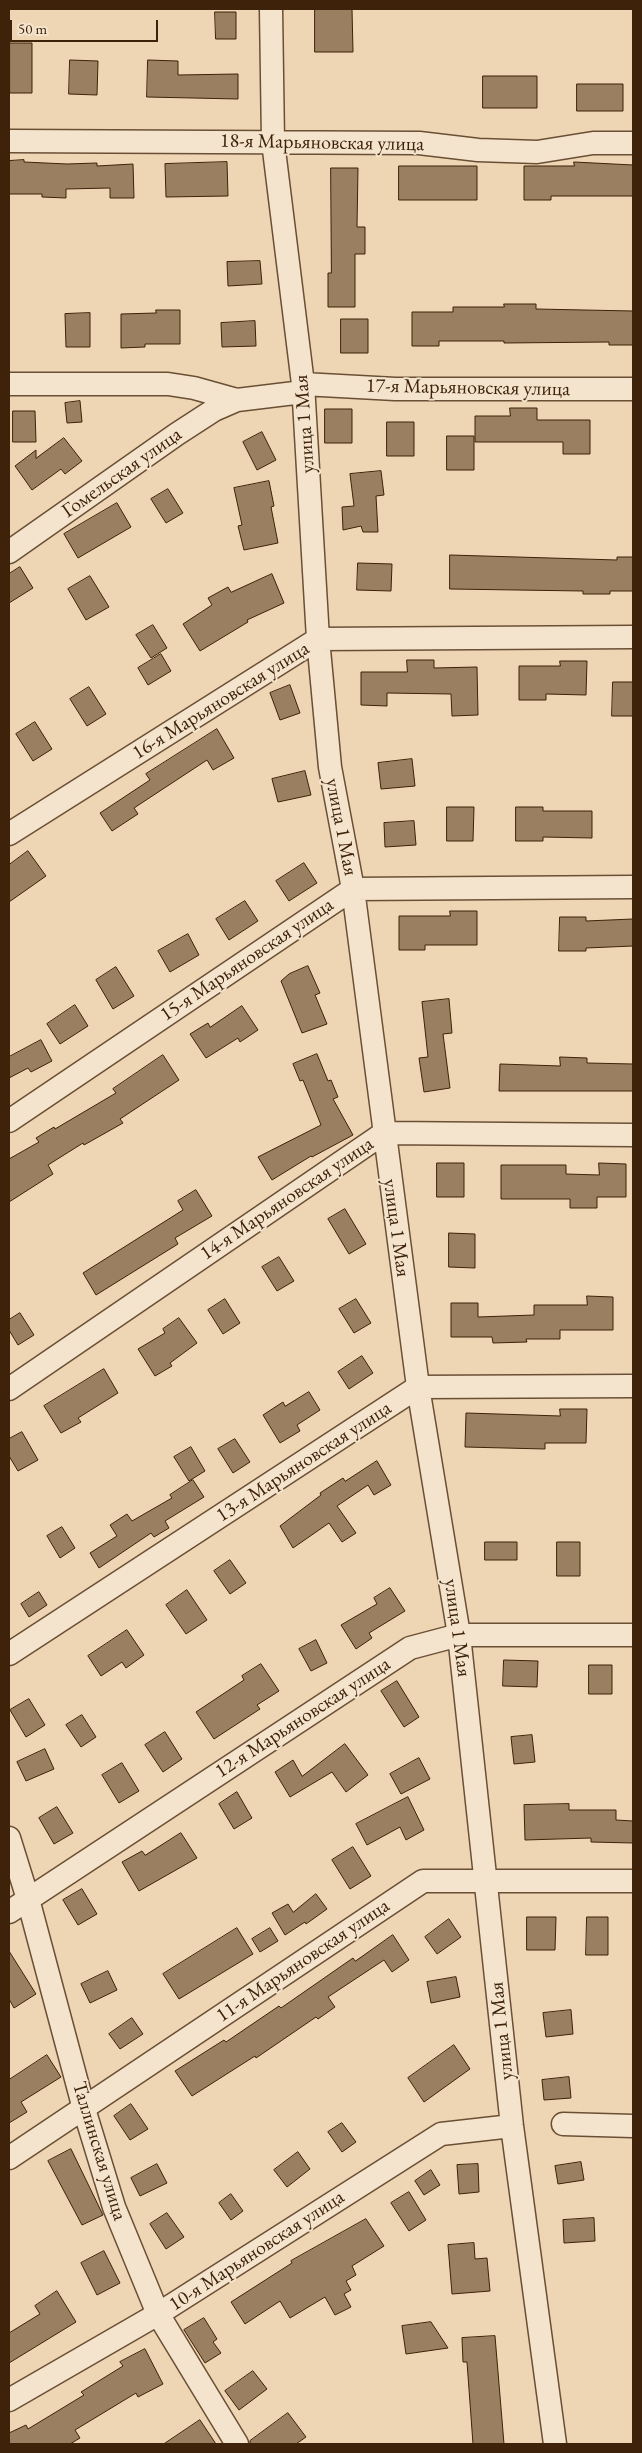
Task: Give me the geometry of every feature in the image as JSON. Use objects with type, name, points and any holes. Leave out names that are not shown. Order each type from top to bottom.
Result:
[{"type":"street","name":"улица 1 Мая","points":[[271,9],[273,142],[303,388],[318,639],[330,767],[353,888],[418,1387],[460,1635],[512,2126],[555,2444]]},
{"type":"street","name":"18-я Марьяновская улица","points":[[9,141],[419,142],[478,150],[537,152],[593,142],[633,143]]},
{"type":"street","name":"17-я Марьяновская улица","points":[[9,384],[168,384],[194,388],[237,400],[303,388],[633,389]]},
{"type":"street","name":"Гомельская улица","points":[[9,552],[177,434],[214,410],[237,400]]},
{"type":"street","name":"16-я Марьяновская улица","points":[[9,834],[318,639],[633,637]]},
{"type":"street","name":"15-я Марьяновская улица","points":[[9,1121],[353,888],[633,887]]},
{"type":"street","name":"14-я Марьяновская улица","points":[[9,1389],[384,1134],[633,1135]]},
{"type":"street","points":[[418,1387],[633,1386]]},
{"type":"street","name":"13-я Марьяновская улица","points":[[9,1654],[418,1387]]},
{"type":"street","name":"12-я Марьяновская улица","points":[[9,1912],[410,1648],[460,1635],[633,1635]]},
{"type":"street","name":"Таллинская улица","points":[[9,1838],[28,1899],[84,2109],[114,2207],[158,2314],[237,2444]]},
{"type":"street","name":"11-я Марьяновская улица","points":[[9,2158],[423,1881],[633,1881]]},
{"type":"street","points":[[563,2124],[633,2126]]},
{"type":"street","name":"10-я Марьяновская улица","points":[[9,2400],[158,2314],[441,2134],[512,2126]]},
{"type":"building","points":[[315,9],[352,9],[353,52],[315,52]]},
{"type":"building","points":[[215,12],[236,12],[236,39],[216,39]]},
{"type":"building","points":[[10,43],[32,43],[32,93],[10,93]]},
{"type":"building","points":[[70,60],[98,61],[97,95],[69,94]]},
{"type":"building","points":[[148,60],[178,61],[178,75],[238,74],[238,99],[147,97]]},
{"type":"building","points":[[483,76],[537,76],[537,108],[483,108]]},
{"type":"building","points":[[577,84],[623,84],[623,111],[577,111]]},
{"type":"building","points":[[24,160],[24,162],[67,164],[97,163],[97,166],[133,164],[134,198],[110,198],[110,188],[66,189],[66,198],[42,197],[42,194],[9,194],[9,161]]},
{"type":"building","points":[[227,162],[228,196],[166,197],[165,164]]},
{"type":"building","points":[[574,162],[633,165],[633,196],[551,196],[551,200],[524,200],[524,166],[574,166]]},
{"type":"building","points":[[399,166],[477,166],[477,200],[399,200]]},
{"type":"building","points":[[331,168],[358,168],[357,227],[365,227],[365,254],[355,254],[355,307],[328,307],[328,273],[331,273]]},
{"type":"building","points":[[260,261],[262,284],[228,286],[227,262]]},
{"type":"building","points":[[504,304],[536,304],[536,309],[633,311],[633,345],[609,345],[609,342],[504,343],[504,341],[439,341],[439,346],[412,346],[412,312],[453,312],[453,307],[504,307]]},
{"type":"building","points":[[156,310],[180,310],[180,344],[145,344],[145,347],[121,348],[121,314],[156,313]]},
{"type":"building","points":[[90,313],[90,347],[66,347],[65,314]]},
{"type":"building","points":[[341,319],[368,319],[368,353],[341,353]]},
{"type":"building","points":[[255,321],[256,346],[222,347],[221,323]]},
{"type":"building","points":[[80,401],[82,422],[67,423],[65,403]]},
{"type":"building","points":[[510,408],[537,408],[537,420],[590,420],[590,454],[563,454],[563,442],[475,442],[475,416],[510,416]]},
{"type":"building","points":[[325,409],[352,409],[352,443],[325,443]]},
{"type":"building","points":[[13,411],[35,411],[36,442],[13,442]]},
{"type":"building","points":[[387,422],[414,422],[414,456],[387,456]]},
{"type":"building","points":[[262,432],[276,460],[257,470],[243,442]]},
{"type":"building","points":[[447,436],[474,436],[474,470],[447,470]]},
{"type":"building","points":[[64,438],[82,461],[65,474],[61,469],[32,490],[15,466],[36,450],[36,458]]},
{"type":"building","points":[[381,471],[384,495],[376,496],[378,532],[363,532],[361,526],[343,530],[342,507],[354,506],[350,474]]},
{"type":"building","points":[[269,481],[274,506],[271,507],[278,543],[244,550],[238,526],[242,525],[234,488]]},
{"type":"building","points":[[168,489],[183,513],[166,523],[151,499]]},
{"type":"building","points":[[117,503],[131,527],[78,558],[64,534]]},
{"type":"building","points":[[450,555],[617,560],[617,557],[633,557],[633,591],[610,591],[610,594],[583,594],[583,591],[450,589]]},
{"type":"building","points":[[358,563],[392,564],[391,591],[357,590]]},
{"type":"building","points":[[20,567],[33,588],[9,603],[9,574]]},
{"type":"building","points":[[272,574],[284,603],[247,620],[248,622],[200,651],[183,624],[212,605],[208,598],[228,587],[231,592]]},
{"type":"building","points":[[90,576],[109,607],[86,620],[68,589]]},
{"type":"building","points":[[153,625],[167,648],[151,658],[136,635]]},
{"type":"building","points":[[161,654],[171,671],[148,685],[138,668]]},
{"type":"building","points":[[407,660],[434,660],[434,668],[477,667],[478,715],[452,716],[451,694],[387,693],[387,706],[361,705],[361,672],[407,672]]},
{"type":"building","points":[[560,661],[587,661],[586,695],[546,694],[546,700],[519,700],[519,666],[560,666]]},
{"type":"building","points":[[613,682],[633,682],[633,716],[612,716]]},
{"type":"building","points":[[290,685],[300,713],[280,720],[270,693]]},
{"type":"building","points":[[89,687],[106,714],[87,726],[70,699]]},
{"type":"building","points":[[35,722],[52,749],[33,761],[16,734]]},
{"type":"building","points":[[217,729],[234,758],[213,770],[207,760],[134,808],[138,814],[112,831],[100,813],[150,780],[146,774]]},
{"type":"building","points":[[412,759],[415,786],[381,789],[378,763]]},
{"type":"building","points":[[305,771],[311,795],[278,802],[272,779]]},
{"type":"building","points":[[447,807],[474,807],[473,841],[447,841]]},
{"type":"building","points":[[516,807],[543,807],[543,811],[592,811],[592,838],[543,837],[543,841],[516,841]]},
{"type":"building","points":[[414,821],[416,845],[385,847],[384,823]]},
{"type":"building","points":[[28,851],[46,876],[9,902],[9,865]]},
{"type":"building","points":[[304,863],[317,883],[289,901],[276,881]]},
{"type":"building","points":[[245,901],[258,921],[229,940],[216,919]]},
{"type":"building","points":[[450,911],[477,911],[477,945],[425,945],[425,950],[399,950],[399,916],[450,916]]},
{"type":"building","points":[[560,917],[586,917],[586,921],[633,919],[633,946],[586,948],[586,951],[559,951]]},
{"type":"building","points":[[188,934],[199,955],[170,972],[158,951]]},
{"type":"building","points":[[308,966],[320,993],[315,995],[327,1024],[302,1033],[281,981],[289,974]]},
{"type":"building","points":[[116,967],[134,996],[113,1009],[96,980]]},
{"type":"building","points":[[449,999],[452,1033],[443,1034],[450,1088],[424,1092],[419,1058],[428,1057],[422,1002]]},
{"type":"building","points":[[75,1005],[88,1026],[60,1044],[47,1024]]},
{"type":"building","points":[[242,1006],[258,1030],[240,1042],[238,1038],[206,1058],[190,1034],[208,1023],[210,1027]]},
{"type":"building","points":[[41,1040],[52,1061],[31,1072],[28,1068],[9,1078],[9,1057]]},
{"type":"building","points":[[317,1054],[328,1081],[331,1080],[338,1097],[333,1099],[353,1135],[311,1156],[272,1180],[258,1157],[321,1125],[303,1080],[300,1081],[293,1064]]},
{"type":"building","points":[[163,1055],[179,1080],[120,1119],[123,1123],[84,1145],[83,1143],[48,1165],[53,1174],[9,1202],[9,1159],[39,1142],[36,1138],[116,1093],[113,1089]]},
{"type":"building","points":[[560,1057],[587,1058],[587,1063],[633,1064],[633,1091],[499,1091],[500,1064],[560,1066]]},
{"type":"building","points":[[437,1163],[464,1163],[464,1197],[437,1197]]},
{"type":"building","points":[[599,1163],[626,1164],[626,1197],[597,1197],[597,1208],[570,1208],[570,1199],[501,1199],[501,1165],[566,1165],[566,1174],[599,1175]]},
{"type":"building","points":[[196,1190],[212,1216],[175,1238],[178,1244],[96,1295],[83,1273],[183,1210],[178,1201]]},
{"type":"building","points":[[345,1209],[366,1244],[349,1254],[328,1219]]},
{"type":"building","points":[[449,1233],[475,1234],[475,1268],[449,1267]]},
{"type":"building","points":[[279,1257],[294,1281],[277,1291],[262,1267]]},
{"type":"building","points":[[587,1296],[613,1297],[613,1330],[560,1330],[560,1339],[526,1339],[527,1342],[493,1343],[492,1337],[451,1337],[451,1303],[478,1303],[478,1317],[534,1315],[534,1305],[587,1305]]},
{"type":"building","points":[[225,1299],[240,1323],[223,1334],[208,1310]]},
{"type":"building","points":[[356,1299],[371,1323],[354,1333],[339,1309]]},
{"type":"building","points":[[20,1313],[34,1335],[18,1345],[9,1330],[9,1320]]},
{"type":"building","points":[[179,1318],[197,1343],[170,1363],[172,1366],[155,1376],[138,1349],[165,1333],[163,1329]]},
{"type":"building","points":[[362,1356],[373,1373],[349,1389],[338,1372]]},
{"type":"building","points":[[104,1369],[118,1393],[78,1418],[81,1422],[61,1433],[44,1406]]},
{"type":"building","points":[[309,1392],[320,1410],[297,1425],[300,1431],[280,1443],[263,1415],[283,1402],[285,1406]]},
{"type":"building","points":[[560,1409],[587,1409],[586,1443],[545,1443],[545,1449],[465,1447],[466,1413],[560,1416]]},
{"type":"building","points":[[22,1432],[38,1460],[18,1471],[9,1456],[9,1439]]},
{"type":"building","points":[[235,1439],[250,1462],[233,1473],[218,1449]]},
{"type":"building","points":[[191,1447],[205,1471],[189,1481],[174,1457]]},
{"type":"building","points":[[377,1461],[391,1485],[374,1495],[368,1485],[337,1506],[356,1533],[342,1542],[329,1523],[293,1548],[280,1526],[321,1495],[320,1493],[343,1478],[345,1481]]},
{"type":"building","points":[[193,1480],[204,1497],[165,1521],[169,1528],[154,1537],[151,1533],[99,1568],[90,1553],[117,1536],[110,1525],[127,1514],[132,1521],[172,1498],[170,1495]]},
{"type":"building","points":[[62,1527],[75,1548],[60,1558],[47,1536]]},
{"type":"building","points":[[485,1542],[517,1542],[517,1560],[485,1560]]},
{"type":"building","points":[[557,1542],[580,1542],[580,1576],[557,1576]]},
{"type":"building","points":[[230,1560],[246,1583],[230,1594],[214,1571]]},
{"type":"building","points":[[390,1588],[405,1611],[369,1633],[372,1638],[356,1649],[341,1625],[377,1604],[374,1598]]},
{"type":"building","points":[[187,1590],[207,1620],[186,1634],[166,1605]]},
{"type":"building","points":[[39,1592],[47,1605],[29,1617],[21,1604]]},
{"type":"building","points":[[127,1630],[144,1655],[126,1668],[122,1662],[101,1676],[88,1656]]},
{"type":"building","points":[[316,1640],[327,1663],[311,1671],[299,1649]]},
{"type":"building","points":[[504,1660],[538,1661],[537,1687],[503,1686]]},
{"type":"building","points":[[261,1664],[279,1691],[257,1705],[260,1709],[214,1739],[196,1712],[244,1680],[242,1676]]},
{"type":"building","points":[[589,1665],[612,1665],[612,1694],[589,1694]]},
{"type":"building","points":[[397,1681],[419,1717],[404,1727],[381,1691]]},
{"type":"building","points":[[29,1699],[45,1725],[26,1737],[10,1710]]},
{"type":"building","points":[[82,1715],[96,1737],[81,1747],[66,1725]]},
{"type":"building","points":[[165,1732],[182,1759],[163,1772],[145,1745]]},
{"type":"building","points":[[532,1735],[535,1762],[514,1764],[511,1737]]},
{"type":"building","points":[[345,1744],[368,1775],[346,1792],[332,1772],[290,1797],[275,1772],[293,1760],[302,1776]]},
{"type":"building","points":[[45,1749],[54,1769],[26,1781],[17,1762]]},
{"type":"building","points":[[419,1758],[430,1779],[401,1794],[390,1774]]},
{"type":"building","points":[[122,1763],[139,1791],[119,1803],[102,1775]]},
{"type":"building","points":[[237,1792],[252,1818],[234,1829],[219,1804]]},
{"type":"building","points":[[408,1797],[424,1830],[406,1840],[400,1827],[367,1845],[356,1824]]},
{"type":"building","points":[[569,1804],[569,1810],[616,1810],[616,1820],[633,1821],[633,1843],[591,1842],[591,1838],[525,1840],[524,1805]]},
{"type":"building","points":[[57,1807],[73,1833],[54,1844],[39,1818]]},
{"type":"building","points":[[181,1833],[197,1858],[139,1891],[122,1862],[142,1851],[145,1855]]},
{"type":"building","points":[[353,1847],[371,1876],[350,1889],[332,1860]]},
{"type":"building","points":[[82,1889],[97,1914],[78,1925],[63,1900]]},
{"type":"building","points":[[316,1894],[327,1909],[306,1924],[305,1922],[285,1935],[272,1913],[288,1904],[293,1912]]},
{"type":"building","points":[[527,1917],[556,1917],[555,1950],[527,1950]]},
{"type":"building","points":[[587,1917],[608,1917],[608,1955],[586,1955]]},
{"type":"building","points":[[449,1919],[461,1937],[437,1954],[425,1937]]},
{"type":"building","points":[[237,1928],[253,1954],[179,1999],[163,1974]]},
{"type":"building","points":[[270,1928],[278,1941],[260,1952],[252,1939]]},
{"type":"building","points":[[393,1935],[409,1960],[392,1972],[384,1960],[328,1997],[335,2007],[318,2019],[316,2017],[256,2058],[255,2056],[192,2096],[175,2071],[224,2040],[226,2042],[279,2006],[281,2008],[353,1958],[355,1961]]},
{"type":"building","points":[[9,1951],[36,1994],[14,2008],[9,1999]]},
{"type":"building","points":[[108,1971],[117,1990],[90,2003],[81,1984]]},
{"type":"building","points":[[456,1977],[460,1997],[431,2003],[427,1982]]},
{"type":"building","points":[[571,2010],[573,2034],[546,2037],[543,2013]]},
{"type":"building","points":[[132,2018],[143,2034],[120,2049],[109,2034]]},
{"type":"building","points":[[454,2045],[470,2069],[424,2102],[408,2078]]},
{"type":"building","points":[[47,2055],[61,2077],[21,2102],[27,2112],[9,2123],[9,2080]]},
{"type":"building","points":[[569,2077],[571,2098],[544,2100],[542,2080]]},
{"type":"building","points":[[131,2104],[148,2129],[130,2140],[114,2116]]},
{"type":"building","points":[[342,2123],[356,2142],[342,2152],[328,2132]]},
{"type":"building","points":[[71,2149],[103,2215],[82,2225],[48,2161]]},
{"type":"building","points":[[298,2152],[310,2169],[287,2187],[274,2170]]},
{"type":"building","points":[[581,2162],[584,2180],[558,2184],[555,2166]]},
{"type":"building","points":[[157,2164],[167,2183],[140,2196],[131,2178]]},
{"type":"building","points":[[478,2164],[479,2192],[459,2194],[457,2165]]},
{"type":"building","points":[[431,2170],[440,2185],[424,2195],[415,2181]]},
{"type":"building","points":[[409,2192],[426,2220],[409,2231],[391,2203]]},
{"type":"building","points":[[231,2194],[243,2211],[231,2220],[219,2203]]},
{"type":"building","points":[[167,2213],[184,2237],[166,2249],[150,2224]]},
{"type":"building","points":[[594,2218],[595,2241],[564,2243],[563,2220]]},
{"type":"building","points":[[366,2219],[384,2246],[352,2266],[356,2275],[346,2281],[351,2290],[344,2294],[351,2307],[335,2315],[325,2297],[290,2318],[280,2301],[245,2324],[231,2302],[292,2263],[291,2261]]},
{"type":"building","points":[[474,2243],[475,2259],[487,2258],[490,2291],[452,2294],[448,2245]]},
{"type":"building","points":[[104,2251],[120,2283],[97,2295],[81,2263]]},
{"type":"building","points":[[57,2291],[76,2322],[9,2363],[9,2333],[40,2314],[35,2306]]},
{"type":"building","points":[[204,2318],[217,2339],[213,2342],[221,2353],[205,2363],[184,2330]]},
{"type":"building","points":[[431,2322],[448,2348],[406,2354],[402,2326]]},
{"type":"building","points":[[495,2336],[504,2444],[473,2444],[467,2362],[463,2362],[462,2338]]},
{"type":"building","points":[[145,2349],[163,2384],[138,2397],[136,2393],[75,2430],[80,2438],[70,2444],[9,2444],[9,2433],[26,2425],[28,2429],[84,2395],[81,2392],[123,2366],[120,2362]]},
{"type":"building","points":[[253,2371],[267,2389],[239,2410],[225,2391]]},
{"type":"building","points":[[288,2413],[306,2437],[296,2444],[250,2444],[250,2441]]},
{"type":"building","points":[[200,2420],[216,2444],[164,2444]]}]
